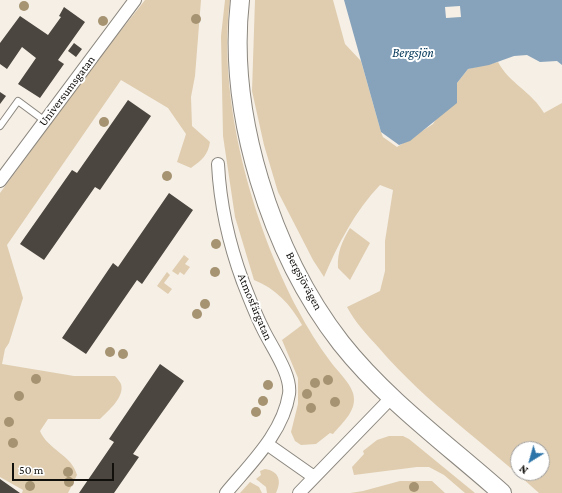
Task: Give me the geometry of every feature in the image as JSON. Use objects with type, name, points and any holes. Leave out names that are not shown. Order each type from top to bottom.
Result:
[{"type":"street","name":"Universumsgatan","points":[[0,181],[4,168],[45,120],[134,0]]},
{"type":"street","name":"Bergsjövägen","points":[[240,0],[238,53],[245,120],[257,175],[272,218],[306,289],[341,343],[392,397],[502,493]]},
{"type":"street","name":"Atmosfärgatan","points":[[218,164],[220,196],[231,248],[262,328],[287,378],[289,392],[283,417],[267,444],[226,493]]},
{"type":"street","points":[[299,493],[392,397]]},
{"type":"street","points":[[267,444],[314,477]]},
{"type":"lane","points":[[0,126],[18,101],[45,120]]},
{"type":"shaded area","points":[[145,0],[201,0],[195,76],[191,97],[192,126],[210,142],[209,147],[204,157],[191,168],[177,162],[186,134],[168,108],[121,80],[7,245],[23,298],[9,343],[5,349],[2,364],[74,376],[115,376],[121,384],[122,389],[118,399],[100,419],[48,419],[40,431],[48,443],[65,457],[74,468],[77,475],[68,493],[22,493],[23,490],[0,477],[0,193],[100,57]]},
{"type":"shaded area","points":[[225,0],[230,0],[227,38],[229,78],[234,118],[242,159],[253,200],[266,239],[281,276],[298,310],[317,342],[333,365],[346,380],[353,393],[353,405],[349,415],[333,434],[330,433],[316,444],[301,445],[295,441],[291,432],[298,404],[298,378],[282,340],[302,325],[288,304],[276,292],[254,280],[235,217],[223,136],[221,36]]},
{"type":"shaded area","points":[[255,0],[333,0],[345,44],[361,61],[383,137],[397,147],[433,124],[457,83],[468,69],[498,62],[508,76],[533,99],[544,113],[562,103],[562,493],[539,493],[526,481],[550,481],[550,441],[510,441],[510,467],[416,387],[370,338],[350,313],[347,307],[380,291],[385,271],[385,241],[393,190],[380,185],[371,195],[348,228],[324,277],[313,260],[278,192],[264,145],[252,91]]},
{"type":"shaded area","points":[[350,228],[370,243],[350,280],[338,268],[338,257]]},
{"type":"shaded area","points":[[184,255],[189,259],[185,264],[190,267],[184,275],[180,272],[178,275],[172,271]]},
{"type":"shaded area","points":[[167,272],[170,275],[164,283],[172,289],[168,294],[157,286]]},
{"type":"shaded area","points":[[389,436],[403,436],[409,439],[475,493],[465,493],[444,475],[429,467],[417,467],[354,475],[352,467],[364,454],[363,451],[377,440]]},
{"type":"shaded area","points":[[265,469],[270,470],[278,477],[279,484],[276,493],[267,493],[266,487],[256,479],[261,475],[260,471]]},
{"type":"shaded area","points":[[400,481],[432,481],[445,493],[350,493],[363,491]]},
{"type":"shaded area","points":[[250,482],[259,487],[262,493],[240,493]]},
{"type":"water","name":"Bergsjön","points":[[344,0],[562,0],[562,65],[557,61],[540,62],[527,55],[514,56],[489,65],[468,69],[457,83],[457,103],[410,141],[399,145],[381,132]]},
{"type":"pier","points":[[460,6],[461,17],[446,18],[445,7]]},
{"type":"building","points":[[64,7],[85,22],[58,60],[64,64],[40,98],[18,84],[36,58],[22,47],[7,69],[0,64],[0,43],[20,16],[48,35],[61,17],[59,16]]},
{"type":"building","points":[[74,43],[82,49],[76,57],[68,51]]},
{"type":"building","points":[[0,92],[6,96],[0,104]]},
{"type":"building","points":[[128,100],[151,116],[100,190],[95,187],[44,260],[20,244],[72,170],[77,173]]},
{"type":"building","points":[[169,193],[193,210],[142,284],[137,280],[86,354],[62,338],[113,263],[118,267]]},
{"type":"building","points":[[160,364],[184,381],[133,454],[139,457],[114,493],[79,493],[114,442],[109,439]]},
{"type":"building","points":[[0,479],[20,493],[0,493]]}]
